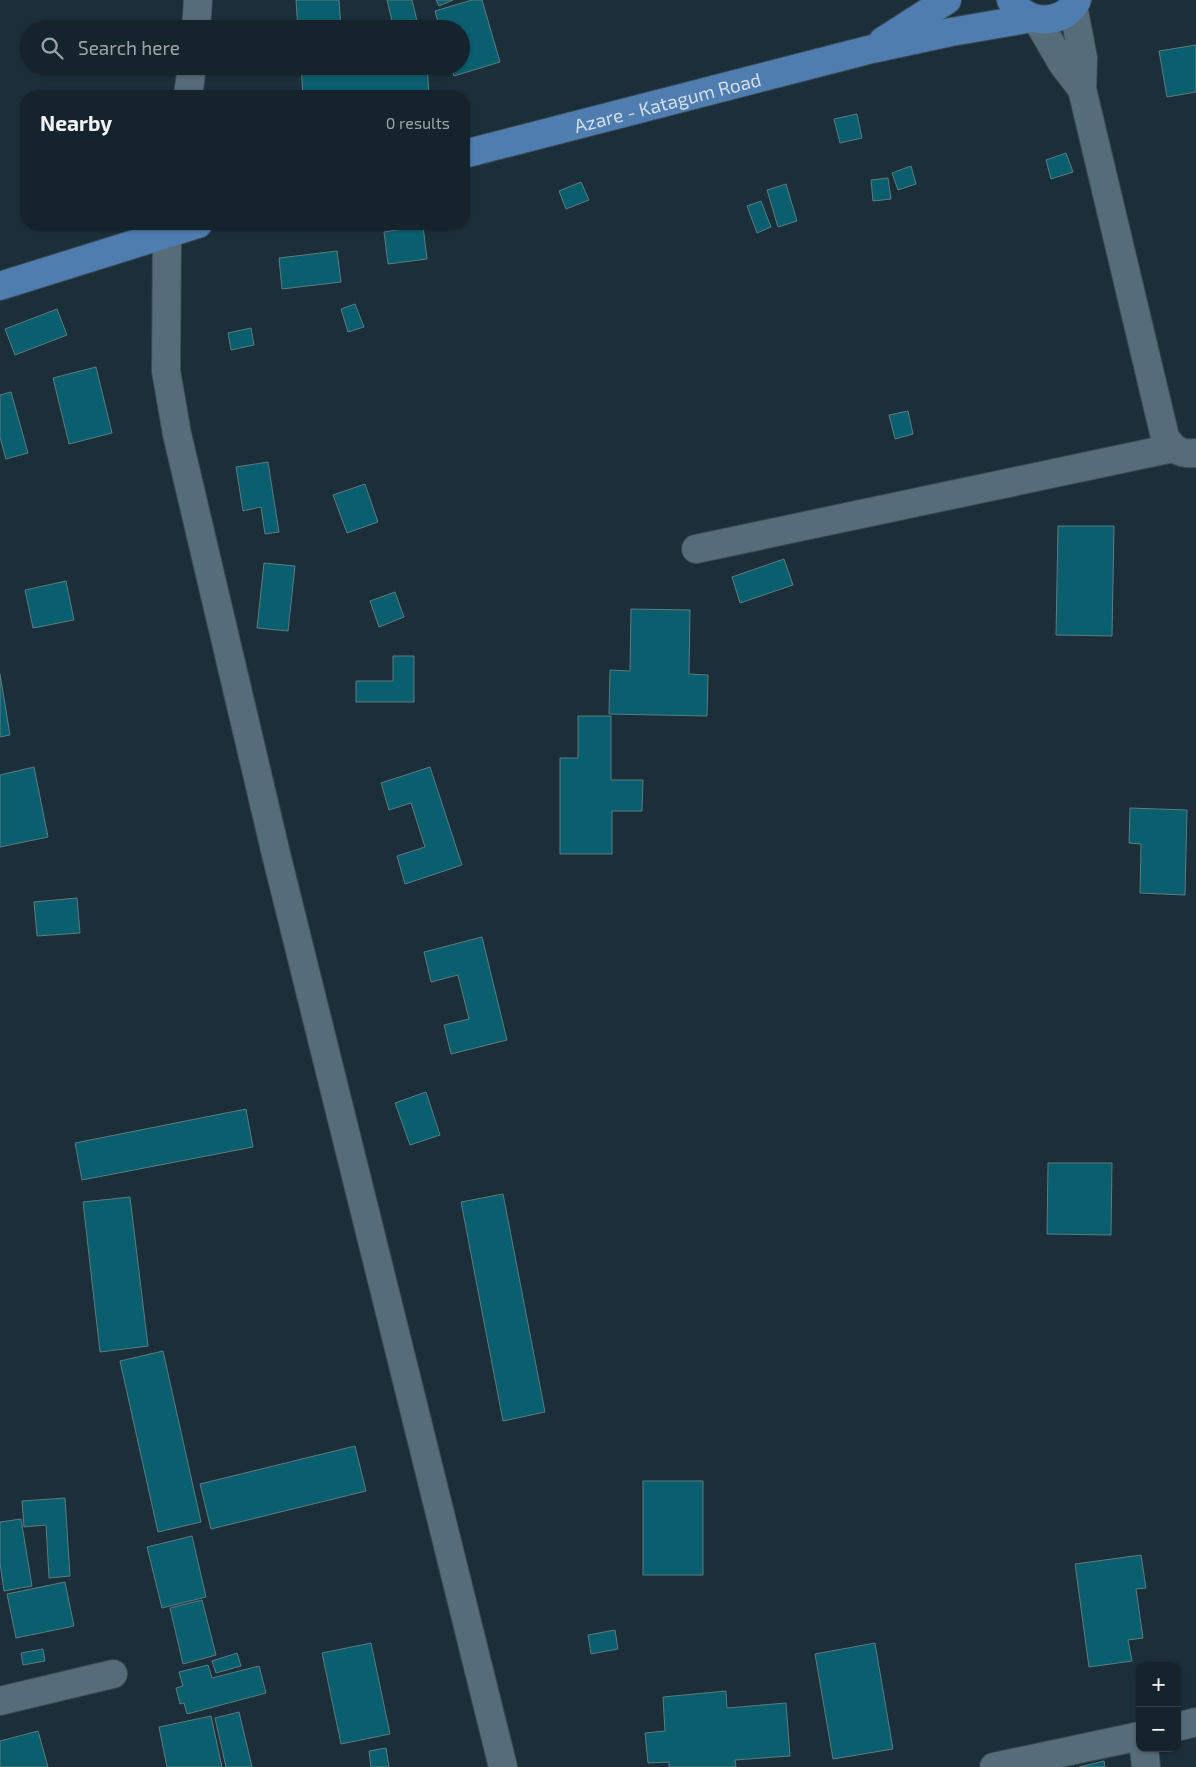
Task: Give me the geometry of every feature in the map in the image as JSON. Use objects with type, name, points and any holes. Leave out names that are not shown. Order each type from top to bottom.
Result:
[{"type":"main road","name":"Azare - Katagum Road","points":[[872,49],[947,0]]},
{"type":"main road","points":[[1011,0],[1020,11],[1035,19]]},
{"type":"main road","name":"Azare - Katagum Road","points":[[470,152],[872,49],[1035,19],[1047,20],[1057,18],[1066,13],[1077,2]]},
{"type":"main road","points":[[0,286],[165,230]]},
{"type":"street","points":[[197,20],[198,0]]},
{"type":"street","points":[[1077,2],[1083,58],[1082,89],[1165,437],[1184,450]]},
{"type":"street","points":[[1035,19],[1062,64],[1082,89]]},
{"type":"street","points":[[189,90],[191,75]]},
{"type":"street","points":[[168,230],[166,371],[177,434],[276,854],[503,1767]]},
{"type":"street","points":[[696,549],[1184,450]]},
{"type":"street","points":[[0,1702],[113,1674]]},
{"type":"street","points":[[1181,1726],[1196,1722]]},
{"type":"street","points":[[994,1767],[1136,1737]]},
{"type":"street","points":[[1144,1752],[1146,1767]]},
{"type":"building","points":[[296,0],[339,0],[340,20],[297,20]]},
{"type":"building","points":[[387,0],[412,0],[417,20],[392,20]]},
{"type":"building","points":[[436,0],[453,0],[439,6]]},
{"type":"building","points":[[472,0],[482,0],[500,62],[470,71],[470,20],[438,20],[435,11]]},
{"type":"building","points":[[1196,45],[1196,92],[1167,97],[1159,51]]},
{"type":"building","points":[[302,75],[428,75],[429,90],[303,90]]},
{"type":"building","points":[[857,114],[862,138],[840,143],[834,119]]},
{"type":"building","points":[[1066,153],[1073,172],[1051,179],[1046,160]]},
{"type":"building","points":[[911,166],[916,184],[898,190],[892,173]]},
{"type":"building","points":[[888,178],[891,199],[873,201],[871,180]]},
{"type":"building","points":[[581,182],[589,200],[566,209],[559,191]]},
{"type":"building","points":[[786,184],[797,221],[778,227],[767,190]]},
{"type":"building","points":[[761,201],[771,227],[757,233],[747,206]]},
{"type":"building","points":[[423,230],[427,259],[388,264],[384,232]]},
{"type":"building","points":[[337,251],[341,282],[282,289],[279,258]]},
{"type":"building","points":[[355,304],[364,327],[348,332],[341,309]]},
{"type":"building","points":[[57,309],[67,335],[15,355],[5,329]]},
{"type":"building","points":[[251,328],[254,345],[231,350],[228,333]]},
{"type":"building","points":[[96,367],[112,433],[69,444],[53,378]]},
{"type":"building","points":[[11,392],[28,453],[6,459],[0,437],[0,395]]},
{"type":"building","points":[[908,411],[913,434],[895,439],[889,415]]},
{"type":"building","points":[[268,462],[279,532],[265,534],[261,507],[243,511],[236,467]]},
{"type":"building","points":[[365,484],[378,522],[347,533],[333,495]]},
{"type":"building","points":[[1058,526],[1114,526],[1112,636],[1056,635]]},
{"type":"building","points":[[784,559],[793,585],[740,603],[732,577]]},
{"type":"building","points":[[264,563],[295,566],[288,631],[257,628]]},
{"type":"building","points":[[66,581],[74,620],[33,628],[25,590]]},
{"type":"building","points":[[395,592],[404,617],[379,627],[370,601]]},
{"type":"building","points":[[631,609],[690,610],[689,674],[708,675],[707,716],[609,714],[610,670],[630,671]]},
{"type":"building","points":[[393,656],[414,656],[414,702],[356,702],[356,681],[393,681]]},
{"type":"building","points":[[0,674],[10,735],[0,737]]},
{"type":"building","points":[[578,716],[611,716],[611,780],[643,780],[642,811],[612,811],[612,854],[560,854],[560,758],[578,758]]},
{"type":"building","points":[[34,767],[48,837],[0,847],[0,775]]},
{"type":"building","points":[[430,767],[462,865],[405,884],[397,856],[425,847],[411,803],[389,810],[381,783]]},
{"type":"building","points":[[1130,808],[1187,810],[1185,895],[1140,893],[1141,844],[1129,843]]},
{"type":"building","points":[[77,898],[80,933],[37,936],[34,902]]},
{"type":"building","points":[[482,937],[507,1040],[451,1054],[444,1025],[469,1019],[458,975],[431,982],[424,952]]},
{"type":"building","points":[[426,1092],[440,1135],[410,1145],[395,1103]]},
{"type":"building","points":[[246,1109],[253,1147],[82,1180],[75,1143]]},
{"type":"building","points":[[1048,1163],[1112,1163],[1111,1235],[1047,1234]]},
{"type":"building","points":[[503,1194],[545,1412],[503,1421],[461,1202]]},
{"type":"building","points":[[130,1197],[148,1346],[100,1352],[83,1202]]},
{"type":"building","points":[[163,1351],[201,1522],[158,1532],[120,1361]]},
{"type":"building","points":[[355,1446],[366,1491],[211,1529],[200,1484]]},
{"type":"building","points":[[643,1481],[703,1481],[703,1575],[643,1575]]},
{"type":"building","points":[[65,1498],[70,1576],[49,1578],[46,1525],[24,1527],[22,1501]]},
{"type":"building","points":[[21,1519],[32,1586],[4,1591],[0,1563],[0,1522]]},
{"type":"building","points":[[192,1536],[206,1597],[162,1608],[147,1547]]},
{"type":"building","points":[[1141,1555],[1146,1588],[1136,1589],[1143,1638],[1128,1640],[1132,1661],[1089,1667],[1075,1564]]},
{"type":"building","points":[[65,1582],[74,1626],[16,1638],[7,1594]]},
{"type":"building","points":[[202,1600],[216,1655],[183,1664],[170,1608]]},
{"type":"building","points":[[615,1630],[618,1649],[591,1654],[588,1635]]},
{"type":"building","points":[[371,1643],[390,1734],[341,1744],[322,1653]]},
{"type":"building","points":[[875,1643],[893,1749],[833,1759],[815,1654]]},
{"type":"building","points":[[43,1649],[45,1661],[23,1665],[21,1653]]},
{"type":"building","points":[[237,1653],[241,1666],[216,1673],[212,1661]]},
{"type":"building","points":[[208,1665],[212,1678],[259,1666],[266,1693],[187,1714],[184,1703],[180,1704],[176,1688],[183,1686],[179,1672]]},
{"type":"building","points":[[726,1691],[727,1708],[786,1703],[790,1756],[735,1760],[736,1767],[669,1767],[669,1762],[648,1763],[645,1733],[665,1731],[663,1697]]},
{"type":"building","points":[[239,1712],[252,1767],[226,1767],[215,1718]]},
{"type":"building","points":[[211,1716],[222,1767],[167,1767],[159,1727]]},
{"type":"building","points":[[38,1731],[48,1767],[0,1767],[0,1741]]},
{"type":"building","points":[[386,1748],[389,1767],[371,1767],[369,1751]]},
{"type":"building","points":[[1104,1761],[1105,1767],[1079,1767]]}]
